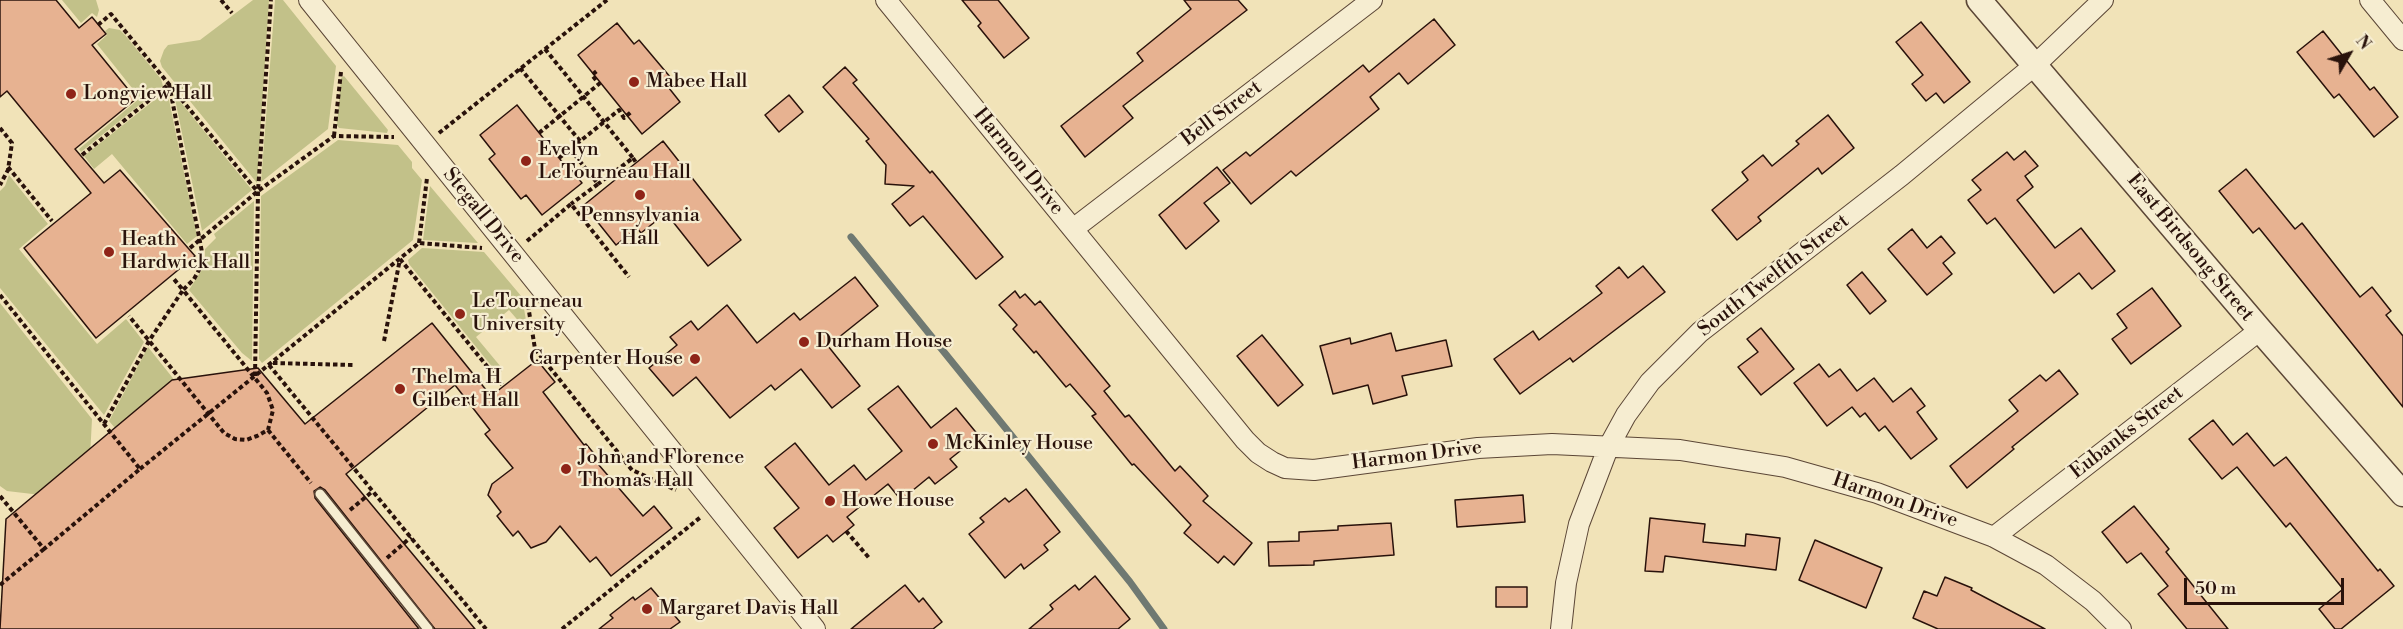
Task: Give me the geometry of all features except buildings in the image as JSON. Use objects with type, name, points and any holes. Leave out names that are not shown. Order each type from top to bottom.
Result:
[{"type":"street","name":"Stegall Drive","points":[[309,0],[507,245],[706,513],[815,629]]},
{"type":"street","name":"Harmon Drive","points":[[886,0],[1245,440],[1258,453],[1286,468],[1314,470],[1500,446],[1552,444],[1680,450],[1785,466],[1878,493],[1994,537],[2046,565],[2093,601],[2121,629]]},
{"type":"street","name":"Bell Street","points":[[1072,229],[1372,0]]},
{"type":"street","name":"East Birdsong Street","points":[[1980,0],[2260,330],[2403,494]]},
{"type":"street","name":"South Twelfth Street","points":[[1561,629],[1566,582],[1579,524],[1608,448],[1626,415],[1650,382],[1700,332],[1902,175],[2035,65],[2103,0]]},
{"type":"street","points":[[2370,0],[2403,39]]},
{"type":"street","name":"Eubanks Street","points":[[1994,537],[2260,330]]},
{"type":"lane","points":[[320,494],[428,629]]},
{"type":"path","points":[[221,0],[232,13]]},
{"type":"path","points":[[255,377],[258,191],[272,0]]},
{"type":"path","points":[[418,137],[439,134],[607,0]]},
{"type":"path","points":[[98,25],[111,14],[258,191]]},
{"type":"path","points":[[544,49],[637,164]]},
{"type":"path","points":[[520,68],[580,141]]},
{"type":"path","points":[[334,136],[341,70],[348,79]]},
{"type":"path","points":[[539,133],[599,84],[592,75],[598,70]]},
{"type":"path","points":[[82,155],[169,84]]},
{"type":"path","points":[[104,424],[149,341],[199,270],[202,252],[200,239],[169,84]]},
{"type":"path","points":[[559,158],[619,110],[624,118],[631,112]]},
{"type":"path","points":[[0,128],[12,143],[8,167],[0,185]]},
{"type":"path","points":[[190,248],[258,191],[334,136],[397,137],[390,129]]},
{"type":"path","points":[[433,154],[439,134]]},
{"type":"path","points":[[570,149],[598,184]]},
{"type":"path","points":[[507,245],[526,242],[571,204],[633,158]]},
{"type":"path","points":[[8,167],[52,221]]},
{"type":"path","points":[[419,243],[428,175],[435,184]]},
{"type":"path","points":[[571,204],[629,277]]},
{"type":"path","points":[[0,585],[419,243],[487,248],[480,239]]},
{"type":"path","points":[[384,341],[400,258]]},
{"type":"path","points":[[400,258],[503,386]]},
{"type":"path","points":[[129,316],[224,433],[235,439],[252,439],[268,430],[273,410],[267,393],[173,278]]},
{"type":"path","points":[[0,295],[140,470]]},
{"type":"path","points":[[527,297],[535,350],[632,470],[684,493]]},
{"type":"path","points":[[271,364],[353,365]]},
{"type":"path","points":[[271,364],[486,629]]},
{"type":"path","points":[[268,430],[320,494]]},
{"type":"path","points":[[339,518],[373,491]]},
{"type":"path","points":[[0,496],[44,549]]},
{"type":"path","points":[[562,629],[706,513]]},
{"type":"path","points":[[846,531],[870,560]]},
{"type":"path","points":[[377,566],[411,537]]},
{"type":"shaded area","points":[[62,0],[96,0],[99,10],[97,17],[92,13],[81,23]]},
{"type":"shaded area","points":[[253,0],[269,0],[257,183],[162,67],[160,61],[168,45],[200,40]]},
{"type":"shaded area","points":[[275,0],[283,0],[336,66],[328,129],[261,182]]},
{"type":"shaded area","points":[[109,28],[120,30],[125,35],[161,79],[163,86],[81,152],[79,149],[140,98],[97,44],[107,35],[105,31]]},
{"type":"shaded area","points":[[344,76],[388,130],[387,133],[339,128],[337,125],[341,78]]},
{"type":"shaded area","points":[[167,90],[197,236],[187,244],[112,154],[94,169],[84,156]]},
{"type":"shaded area","points":[[174,94],[252,190],[202,231]]},
{"type":"shaded area","points":[[338,140],[398,145],[412,162],[412,168],[422,180],[413,240],[262,363],[259,359],[261,196]]},
{"type":"shaded area","points":[[9,175],[48,224],[19,249],[97,344],[126,319],[144,342],[104,415],[0,288],[0,191],[5,186]]},
{"type":"shaded area","points":[[430,186],[478,243],[423,240]]},
{"type":"shaded area","points":[[254,201],[252,361],[242,353],[189,290],[201,271],[205,260],[205,249],[216,238],[214,234]]},
{"type":"shaded area","points":[[422,248],[484,252],[522,297],[528,332],[509,310],[476,337],[501,367],[502,371],[498,374],[409,264],[408,260]]},
{"type":"shaded area","points":[[0,303],[92,419],[90,457],[41,495],[7,491],[0,486]]},
{"type":"shaded area","points":[[148,347],[200,412],[132,448],[109,421]]},
{"type":"waterway","points":[[851,237],[1130,582],[1164,629]]},
{"type":"place","name":"Mabee Hall","points":[[634,82]]},
{"type":"place","name":"Longview Hall","points":[[71,94]]},
{"type":"place","name":"Evelyn LeTourneau Hall","points":[[526,161]]},
{"type":"place","name":"Pennsylvania Hall","points":[[640,195]]},
{"type":"place","name":"Heath Hardwick Hall","points":[[109,252]]},
{"type":"place","name":"LeTourneau University","points":[[460,314]]},
{"type":"place","name":"Durham House","points":[[804,342]]},
{"type":"place","name":"Carpenter House","points":[[695,359]]},
{"type":"place","name":"Thelma H Gilbert Hall","points":[[400,389]]},
{"type":"place","name":"McKinley House","points":[[933,444]]},
{"type":"place","name":"John and Florence Thomas Hall","points":[[566,469]]},
{"type":"place","name":"Howe House","points":[[830,501]]},
{"type":"place","name":"Margaret Davis Hall","points":[[647,609]]}]
